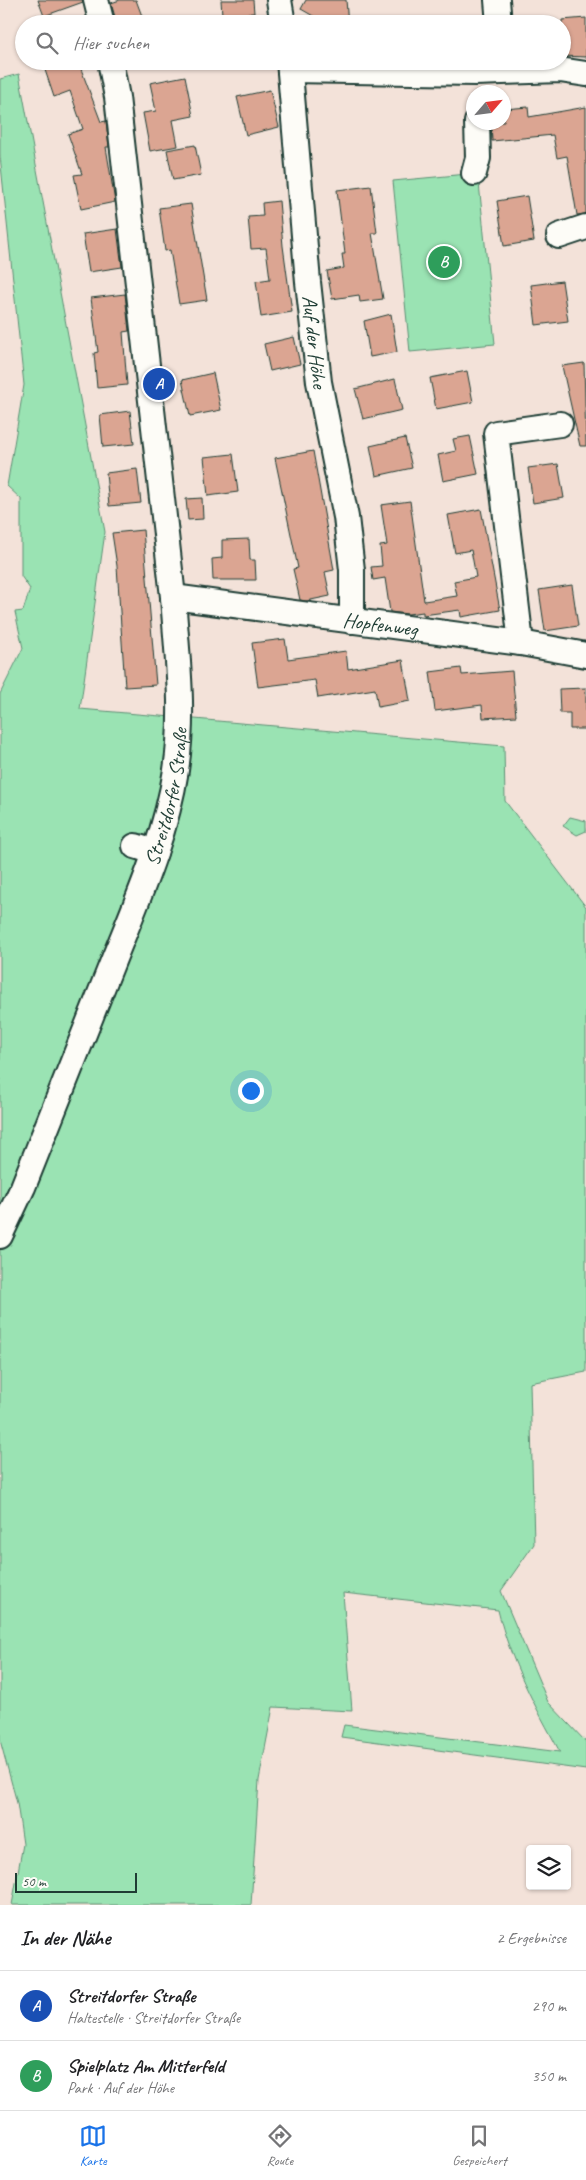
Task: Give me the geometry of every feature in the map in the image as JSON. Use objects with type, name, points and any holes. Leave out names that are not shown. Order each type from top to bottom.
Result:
[{"type":"street","points":[[96,0],[100,15]]},
{"type":"street","points":[[280,0],[282,15]]},
{"type":"street","points":[[496,0],[498,15]]},
{"type":"street","name":"Streitdorfer Straße","points":[[0,1236],[42,1132],[156,877],[145,849],[168,811],[176,770],[180,730],[181,676],[174,597],[118,107],[112,70]]},
{"type":"street","name":"Auf der Höhe","points":[[289,70],[309,291],[324,414],[334,449],[346,517],[352,570],[352,621]]},
{"type":"street","points":[[333,70],[475,83],[494,70]]},
{"type":"street","points":[[560,70],[586,74]]},
{"type":"street","points":[[474,173],[478,158],[477,130]]},
{"type":"street","points":[[559,236],[586,227]]},
{"type":"street","points":[[521,643],[496,432],[560,424]]},
{"type":"street","name":"Hopfenweg","points":[[174,597],[521,643],[586,654]]},
{"type":"green space","points":[[19,74],[105,532],[80,709],[504,746],[505,801],[586,907],[586,1372],[530,1383],[534,1544],[501,1591],[548,1702],[586,1742],[586,1770],[341,1737],[344,1725],[560,1752],[516,1665],[498,1610],[343,1593],[352,1711],[273,1707],[259,1780],[251,1905],[12,1905],[23,1844],[17,1803],[0,1740],[0,694],[23,648],[15,612],[23,611],[30,589],[21,576],[21,499],[7,486],[24,385],[0,156],[0,79]]},
{"type":"green space","points":[[478,173],[495,344],[410,352],[393,181]]},
{"type":"green space","points":[[570,817],[586,821],[586,831],[577,835],[563,826]]},
{"type":"building","points":[[38,0],[83,0],[83,2],[44,15]]},
{"type":"building","points":[[120,0],[136,0],[142,15],[114,15],[111,3]]},
{"type":"building","points":[[221,0],[253,0],[254,13],[222,15]]},
{"type":"building","points":[[306,0],[346,0],[347,15],[312,15],[301,9]]},
{"type":"building","points":[[586,18],[586,57],[571,56],[571,19]]},
{"type":"building","points":[[45,70],[81,70],[101,122],[106,121],[109,147],[106,147],[115,202],[81,209],[74,175],[82,174],[68,134],[83,129],[70,91],[54,97]]},
{"type":"building","points":[[185,76],[193,116],[173,120],[178,146],[150,151],[143,113],[156,111],[150,83]]},
{"type":"building","points":[[270,90],[279,127],[246,135],[237,97]]},
{"type":"building","points":[[528,107],[529,117],[586,107],[586,214],[577,215],[567,156],[557,158],[553,135],[492,141],[491,130],[511,130],[511,108]]},
{"type":"building","points":[[195,145],[201,175],[173,180],[167,150]]},
{"type":"building","points":[[371,186],[377,233],[372,233],[383,299],[360,302],[359,295],[332,299],[327,271],[344,268],[342,254],[345,254],[337,190]]},
{"type":"building","points":[[527,196],[534,241],[504,246],[497,201]]},
{"type":"building","points":[[279,201],[292,312],[261,317],[256,281],[270,279],[266,248],[251,249],[248,217],[263,216],[262,203]]},
{"type":"building","points":[[191,204],[207,300],[179,304],[170,250],[165,251],[159,208]]},
{"type":"building","points":[[117,229],[122,267],[89,272],[83,234]]},
{"type":"building","points":[[562,281],[568,321],[536,325],[531,285]]},
{"type":"building","points":[[125,294],[129,331],[123,332],[127,385],[97,388],[94,353],[98,352],[91,298]]},
{"type":"building","points":[[391,314],[397,352],[370,357],[364,321]]},
{"type":"building","points":[[294,337],[300,364],[270,371],[264,344]]},
{"type":"building","points":[[584,363],[586,446],[580,446],[562,366]]},
{"type":"building","points":[[467,371],[473,402],[436,409],[430,378]]},
{"type":"building","points":[[213,373],[221,410],[190,416],[182,380]]},
{"type":"building","points":[[395,379],[402,410],[363,419],[355,389]]},
{"type":"building","points":[[130,411],[134,444],[103,447],[100,415]]},
{"type":"building","points":[[470,436],[478,474],[443,481],[438,455],[456,451],[453,439]]},
{"type":"building","points":[[405,438],[412,468],[376,476],[370,446]]},
{"type":"building","points":[[313,451],[334,570],[325,572],[330,596],[306,601],[300,600],[293,569],[298,568],[275,458]]},
{"type":"building","points":[[233,454],[238,492],[208,496],[204,457]]},
{"type":"building","points":[[558,464],[564,498],[533,503],[528,468]]},
{"type":"building","points":[[137,469],[141,503],[109,506],[106,473]]},
{"type":"building","points":[[202,498],[203,519],[188,520],[186,499]]},
{"type":"building","points":[[410,501],[424,601],[457,596],[454,581],[476,577],[471,550],[455,553],[448,515],[481,509],[500,610],[461,617],[460,610],[423,615],[423,612],[408,614],[390,612],[385,578],[373,580],[371,567],[382,566],[380,546],[387,545],[381,505]]},
{"type":"building","points":[[143,530],[156,685],[125,687],[117,566],[112,533]]},
{"type":"building","points":[[249,539],[250,560],[255,560],[256,580],[213,580],[212,559],[222,558],[222,540]]},
{"type":"building","points":[[572,585],[578,626],[545,631],[539,590]]},
{"type":"building","points":[[285,639],[288,659],[346,651],[348,669],[403,660],[410,701],[378,707],[375,689],[318,698],[315,680],[258,687],[252,643]]},
{"type":"building","points":[[461,668],[462,675],[512,671],[516,716],[483,718],[482,705],[435,711],[430,672]]},
{"type":"building","points":[[586,688],[586,729],[570,729],[570,713],[560,713],[559,689]]},
{"type":"place","name":"Spielplatz Am Mitterfeld","points":[[444,262]]},
{"type":"place","name":"Streitdorfer Straße","points":[[159,384]]}]
